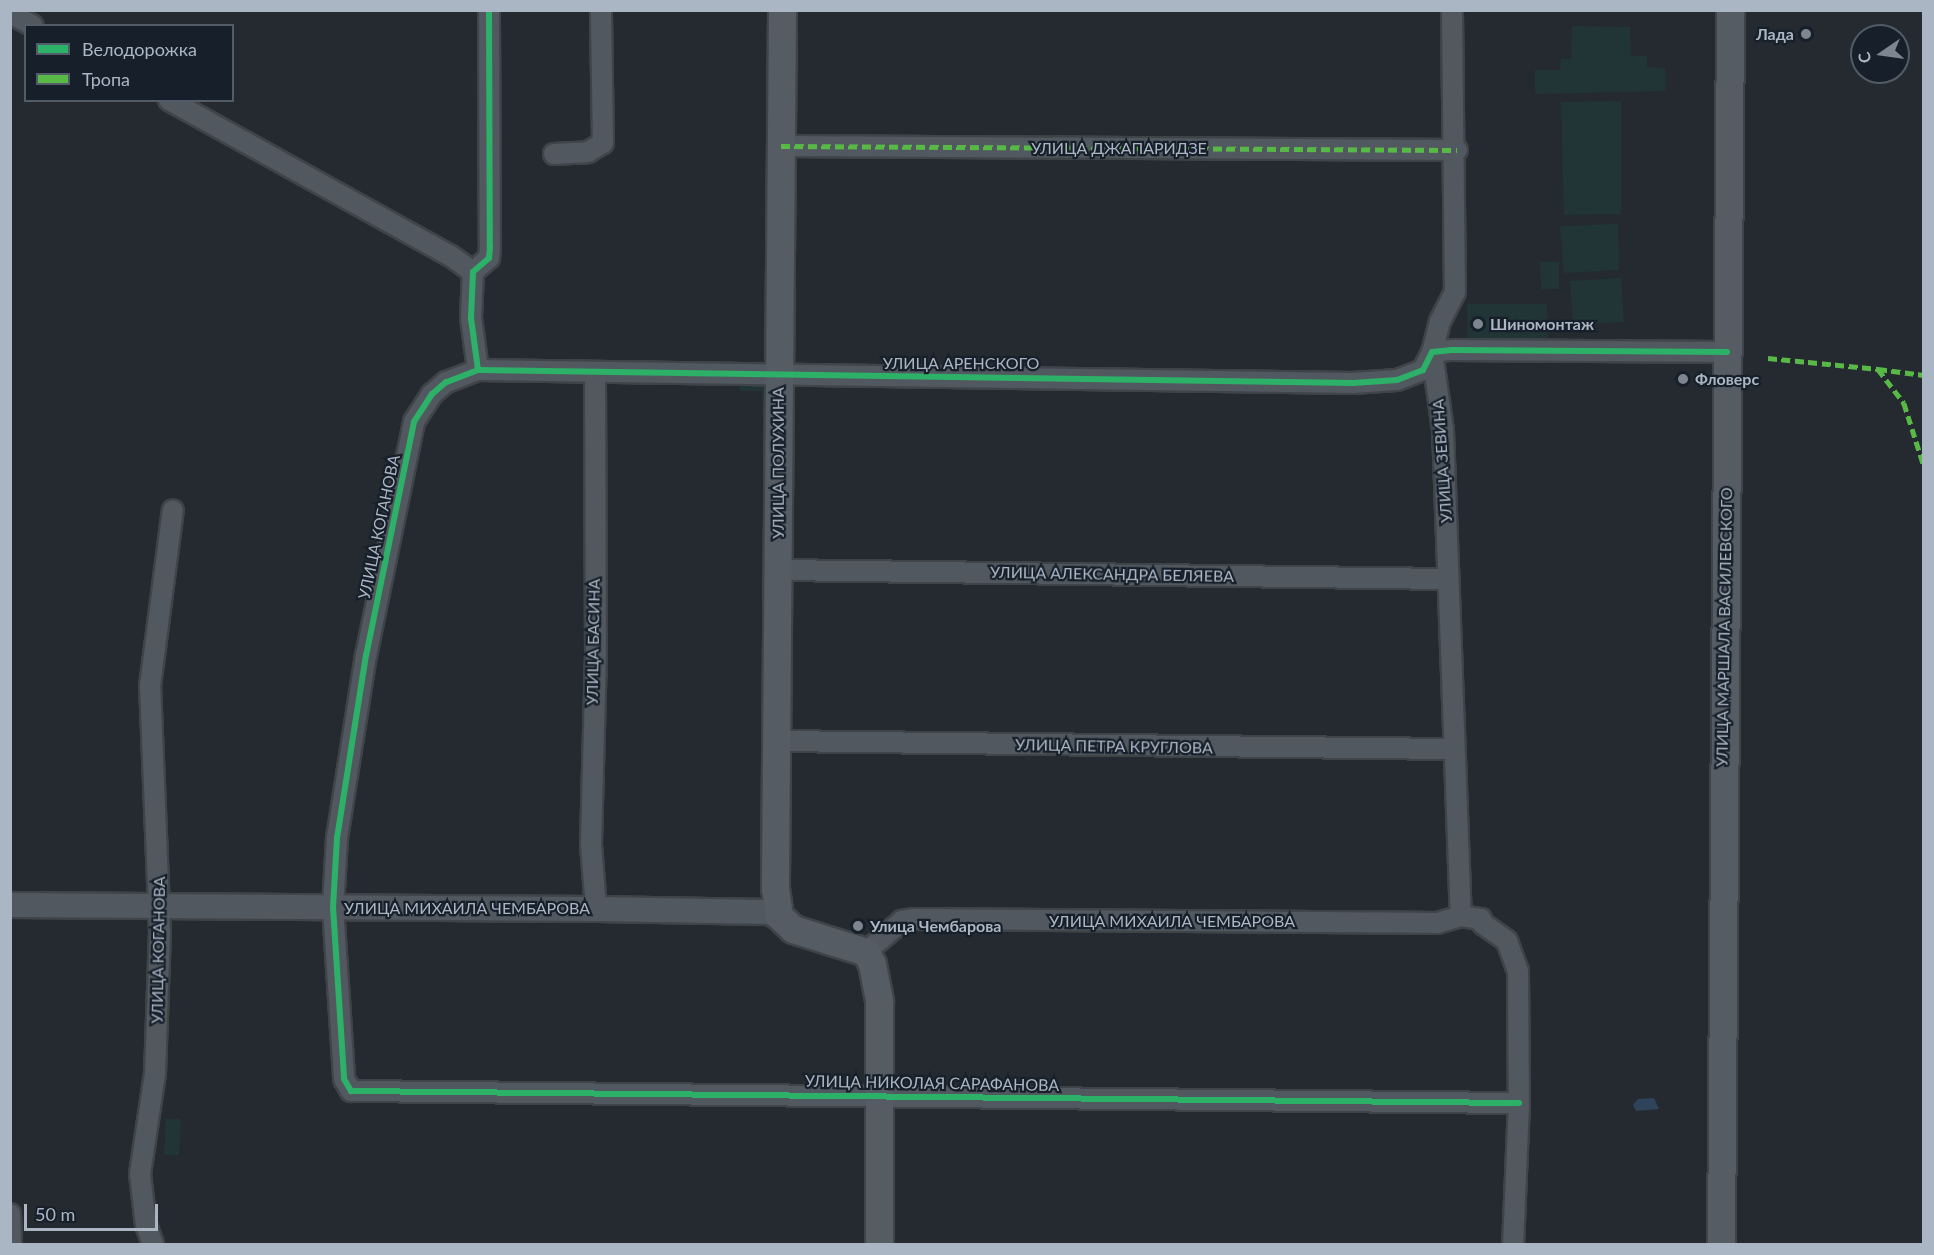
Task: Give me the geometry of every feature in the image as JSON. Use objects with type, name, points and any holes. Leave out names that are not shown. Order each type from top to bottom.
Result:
[{"type":"main road","name":"УЛИЦА ПОЛУХИНА","points":[[779,916],[775,888],[782,10]]},
{"type":"main road","name":"УЛИЦА МАРШАЛА ВАСИЛЕВСКОГО","points":[[1721,1245],[1730,10]]},
{"type":"main road","points":[[779,916],[800,931],[867,952],[879,1001],[879,1245]]},
{"type":"street","points":[[477,370],[471,318],[473,272],[489,258],[490,247],[489,10]]},
{"type":"street","points":[[554,154],[588,152],[603,143],[601,10]]},
{"type":"street","name":"УЛИЦА ЗЕВИНА","points":[[1452,10],[1457,150],[1455,292],[1440,321],[1432,352],[1443,430],[1453,749],[1461,916]]},
{"type":"street","points":[[10,13],[29,24]]},
{"type":"street","points":[[173,102],[451,256],[473,272]]},
{"type":"street","name":"УЛИЦА ДЖАПАРИДЗЕ","points":[[781,146],[1457,150]]},
{"type":"street","points":[[1432,352],[1727,352]]},
{"type":"street","name":"УЛИЦА АРЕНСКОГО","points":[[477,370],[595,374],[779,374],[1353,383],[1397,380],[1423,370],[1432,352]]},
{"type":"street","name":"УЛИЦА КОГАНОВА","points":[[346,1086],[333,907],[337,838],[366,656],[414,422],[432,394],[446,382],[477,370]]},
{"type":"street","name":"УЛИЦА БАСИНА","points":[[595,374],[596,653],[591,845],[596,909]]},
{"type":"street","name":"УЛИЦА КОГАНОВА","points":[[153,1245],[146,1225],[140,1174],[155,1074],[160,906],[150,686],[173,510]]},
{"type":"street","name":"УЛИЦА АЛЕКСАНДРА БЕЛЯЕВА","points":[[777,570],[1447,579]]},
{"type":"street","name":"УЛИЦА ПЕТРА КРУГЛОВА","points":[[776,741],[1453,749]]},
{"type":"street","name":"УЛИЦА МИХАИЛА ЧЕМБАРОВА","points":[[10,905],[596,909],[768,912],[779,916]]},
{"type":"street","points":[[1461,916],[1481,919],[1483,924],[1507,940],[1518,971],[1519,1103],[1513,1245]]},
{"type":"street","name":"УЛИЦА МИХАИЛА ЧЕМБАРОВА","points":[[867,952],[902,921],[915,919],[1437,923],[1461,916]]},
{"type":"street","name":"УЛИЦА НИКОЛАЯ САРАФАНОВА","points":[[346,1086],[359,1093],[1519,1103]]},
{"type":"street","points":[[10,1214],[11,1245]]},
{"type":"green space","points":[[1572,26],[1630,27],[1631,56],[1647,56],[1647,67],[1665,68],[1666,91],[1535,94],[1535,70],[1560,70],[1561,59],[1571,59]]},
{"type":"green space","points":[[1621,101],[1621,214],[1564,215],[1561,102]]},
{"type":"green space","points":[[1618,224],[1619,270],[1564,273],[1560,226]]},
{"type":"green space","points":[[1540,262],[1559,262],[1559,289],[1541,289]]},
{"type":"green space","points":[[1621,278],[1624,322],[1573,324],[1570,281]]},
{"type":"green space","points":[[1467,304],[1547,304],[1548,344],[1468,344]]},
{"type":"green space","points":[[739,381],[768,381],[769,429],[763,429],[762,391],[740,391]]},
{"type":"green space","points":[[166,1119],[181,1119],[179,1155],[164,1155]]},
{"type":"water","points":[[1654,1098],[1659,1109],[1636,1111],[1633,1105],[1638,1099]]},
{"type":"marked path","points":[[781,146],[1457,150]]},
{"type":"marked path","points":[[1768,358],[1878,369],[1904,403],[1924,466]]},
{"type":"marked path","points":[[1878,369],[1924,375]]},
{"type":"cycle path","points":[[489,10],[490,247],[489,258],[473,272],[471,318],[478,370],[446,382],[432,394],[414,422],[366,655],[337,838],[333,907],[344,1079],[351,1091],[1519,1103]]},
{"type":"cycle path","points":[[478,370],[1353,383],[1397,380],[1423,370],[1432,352],[1452,350],[1727,352]]},
{"type":"place","name":"Лада","points":[[1806,34]]},
{"type":"place","name":"Шиномонтаж","points":[[1478,324]]},
{"type":"place","name":"Фловерс","points":[[1683,379]]},
{"type":"place","name":"Улица Чембарова","points":[[858,926]]}]
